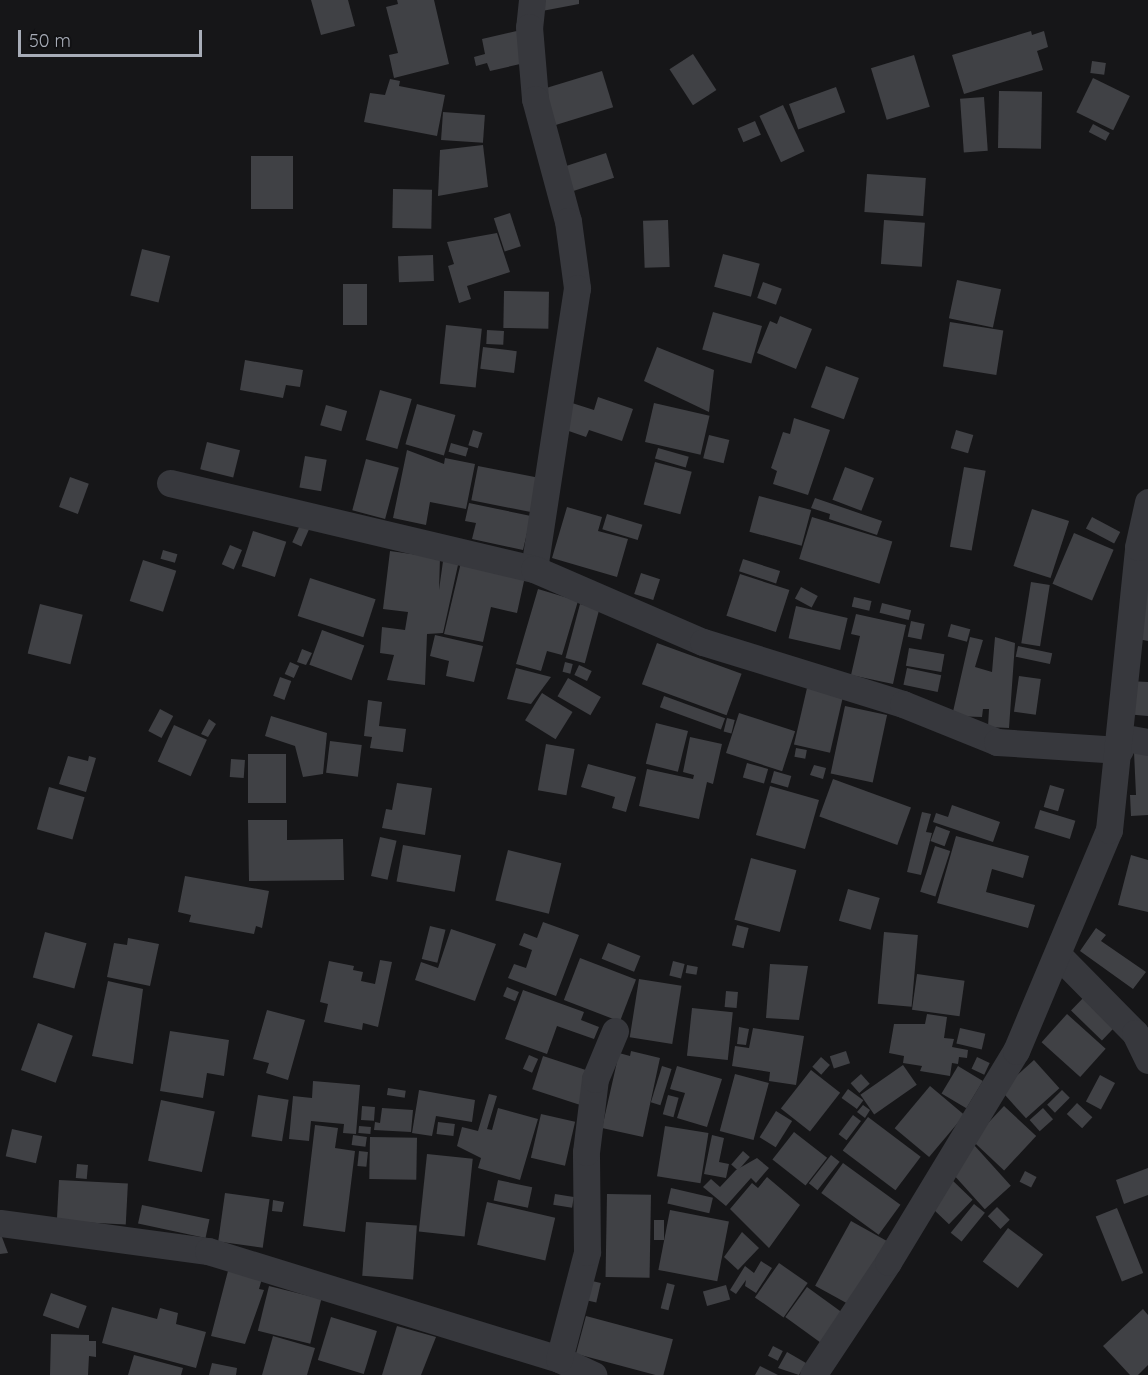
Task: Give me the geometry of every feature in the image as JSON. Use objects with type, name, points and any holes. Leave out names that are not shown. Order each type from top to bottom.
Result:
[{"type":"street","points":[[532,0],[529,27],[535,99],[568,221],[577,288],[534,569]]},
{"type":"street","points":[[170,483],[534,569],[702,642],[903,704],[997,742],[1120,744],[1148,742]]},
{"type":"street","points":[[813,1375],[888,1262],[1016,1051],[1109,830],[1120,744],[1138,547],[1148,502]]},
{"type":"street","points":[[1058,955],[1135,1033],[1148,1060]]},
{"type":"street","points":[[559,1359],[587,1251],[586,1152],[595,1079],[615,1031]]},
{"type":"street","points":[[0,1223],[208,1251],[559,1359],[594,1375]]},
{"type":"building","points":[[311,0],[348,0],[355,26],[321,35]]},
{"type":"building","points":[[397,0],[434,0],[449,64],[394,78],[389,55],[398,53],[386,7],[398,4]]},
{"type":"building","points":[[540,0],[579,0],[579,4],[542,11]]},
{"type":"building","points":[[521,30],[529,62],[490,71],[487,63],[476,66],[474,57],[485,54],[482,39]]},
{"type":"building","points":[[1031,31],[1032,35],[1044,31],[1048,47],[1037,51],[1043,70],[964,94],[952,55]]},
{"type":"building","points":[[693,54],[716,90],[693,105],[670,69]]},
{"type":"building","points":[[914,55],[930,107],[887,120],[871,68]]},
{"type":"building","points":[[1092,61],[1106,63],[1104,75],[1090,73]]},
{"type":"building","points":[[602,71],[613,107],[556,125],[545,89]]},
{"type":"building","points":[[1093,78],[1130,96],[1113,130],[1076,112]]},
{"type":"building","points":[[390,79],[400,81],[399,86],[445,95],[437,136],[364,122],[370,93],[385,95]]},
{"type":"building","points":[[836,87],[845,112],[798,129],[789,104]]},
{"type":"building","points":[[999,91],[1042,92],[1041,149],[998,148]]},
{"type":"building","points":[[984,97],[988,151],[964,153],[960,99]]},
{"type":"building","points":[[783,105],[805,151],[781,162],[759,116]]},
{"type":"building","points":[[443,112],[485,115],[483,143],[441,140]]},
{"type":"building","points":[[755,121],[761,135],[743,142],[738,128]]},
{"type":"building","points":[[1093,124],[1110,133],[1106,141],[1089,132]]},
{"type":"building","points":[[483,145],[488,187],[438,196],[440,150]]},
{"type":"building","points":[[606,153],[614,178],[570,192],[562,167]]},
{"type":"building","points":[[251,156],[293,156],[293,209],[251,209]]},
{"type":"building","points":[[867,174],[926,178],[923,216],[864,212]]},
{"type":"building","points":[[393,189],[432,190],[431,229],[392,228]]},
{"type":"building","points":[[510,213],[521,246],[505,252],[494,218]]},
{"type":"building","points":[[668,220],[670,267],[645,268],[643,221]]},
{"type":"building","points":[[884,220],[925,223],[922,267],[881,264]]},
{"type":"building","points":[[497,233],[510,272],[467,286],[471,299],[459,303],[448,266],[454,264],[447,242]]},
{"type":"building","points":[[142,249],[170,256],[159,303],[130,296]]},
{"type":"building","points":[[723,254],[760,264],[751,297],[714,287]]},
{"type":"building","points":[[433,255],[434,281],[399,282],[398,256]]},
{"type":"building","points":[[957,280],[1001,289],[993,328],[949,318]]},
{"type":"building","points":[[763,282],[782,289],[776,305],[757,298]]},
{"type":"building","points":[[343,284],[367,284],[367,325],[343,325]]},
{"type":"building","points":[[504,291],[549,292],[548,329],[503,328]]},
{"type":"building","points":[[713,312],[762,326],[751,364],[702,349]]},
{"type":"building","points":[[780,316],[812,329],[796,369],[757,353],[770,321],[777,324]]},
{"type":"building","points":[[950,322],[1003,330],[996,375],[943,366]]},
{"type":"building","points":[[446,325],[482,329],[476,387],[440,384]]},
{"type":"building","points":[[487,330],[504,331],[503,345],[486,344]]},
{"type":"building","points":[[483,347],[517,351],[514,373],[480,369]]},
{"type":"building","points":[[657,347],[714,370],[709,412],[644,381]]},
{"type":"building","points":[[245,360],[303,370],[300,387],[286,385],[283,398],[240,390]]},
{"type":"building","points":[[826,366],[859,378],[844,419],[811,407]]},
{"type":"building","points":[[380,390],[412,399],[397,449],[366,440]]},
{"type":"building","points":[[598,397],[633,409],[622,441],[589,430],[586,437],[563,429],[572,403],[594,410]]},
{"type":"building","points":[[654,403],[710,416],[701,455],[645,442]]},
{"type":"building","points":[[417,404],[455,415],[444,455],[405,444]]},
{"type":"building","points":[[326,405],[347,411],[341,431],[320,425]]},
{"type":"building","points":[[794,418],[830,430],[808,495],[773,484],[777,471],[771,468],[783,432],[790,434]]},
{"type":"building","points":[[473,430],[483,433],[478,448],[468,445]]},
{"type":"building","points":[[956,430],[973,435],[968,453],[951,448]]},
{"type":"building","points":[[709,435],[729,440],[724,463],[703,458]]},
{"type":"building","points":[[207,442],[240,450],[233,477],[200,469]]},
{"type":"building","points":[[451,443],[468,448],[466,457],[449,452]]},
{"type":"building","points":[[658,448],[689,457],[686,467],[655,459]]},
{"type":"building","points":[[407,450],[444,464],[445,458],[475,464],[466,509],[430,502],[426,525],[393,518]]},
{"type":"building","points":[[305,456],[327,460],[321,491],[299,488]]},
{"type":"building","points":[[366,459],[399,468],[385,519],[352,510]]},
{"type":"building","points":[[655,462],[692,472],[680,514],[644,505]]},
{"type":"building","points":[[478,466],[540,478],[533,512],[471,500]]},
{"type":"building","points":[[845,467],[874,478],[861,511],[832,500]]},
{"type":"building","points":[[964,467],[986,471],[972,551],[950,547]]},
{"type":"building","points":[[70,477],[89,484],[78,514],[59,507]]},
{"type":"building","points":[[759,496],[811,510],[802,546],[749,532]]},
{"type":"building","points":[[815,498],[882,521],[877,535],[829,519],[830,514],[811,508]]},
{"type":"building","points":[[469,503],[531,516],[523,550],[472,539],[476,523],[465,521]]},
{"type":"building","points":[[567,507],[602,517],[598,531],[628,539],[617,577],[552,558]]},
{"type":"building","points":[[1032,509],[1069,521],[1051,578],[1013,566]]},
{"type":"building","points":[[607,514],[642,525],[638,540],[602,529]]},
{"type":"building","points":[[812,517],[892,542],[879,584],[799,559]]},
{"type":"building","points":[[1092,517],[1120,532],[1114,544],[1086,528]]},
{"type":"building","points":[[300,525],[309,529],[301,546],[292,542]]},
{"type":"building","points":[[253,531],[286,542],[275,577],[242,566]]},
{"type":"building","points":[[1074,533],[1114,550],[1092,600],[1053,584]]},
{"type":"building","points":[[230,545],[242,550],[234,569],[222,564]]},
{"type":"building","points":[[163,550],[177,554],[175,563],[161,559]]},
{"type":"building","points":[[390,551],[440,558],[439,590],[444,554],[460,556],[443,633],[427,634],[425,685],[387,680],[394,655],[380,653],[382,627],[405,630],[408,612],[383,609]]},
{"type":"building","points":[[462,558],[526,572],[517,613],[491,607],[483,642],[444,634]]},
{"type":"building","points":[[743,559],[780,571],[776,583],[739,571]]},
{"type":"building","points":[[143,560],[176,571],[163,612],[130,601]]},
{"type":"building","points":[[641,573],[660,579],[653,600],[634,594]]},
{"type":"building","points":[[740,574],[789,590],[776,632],[726,616]]},
{"type":"building","points":[[310,578],[376,599],[363,637],[298,616]]},
{"type":"building","points":[[1031,582],[1050,585],[1040,646],[1021,643]]},
{"type":"building","points":[[1145,585],[1148,585],[1148,641],[1133,638]]},
{"type":"building","points":[[801,587],[818,596],[812,607],[795,598]]},
{"type":"building","points":[[538,589],[578,601],[562,655],[547,651],[541,671],[516,664]]},
{"type":"building","points":[[854,597],[872,601],[869,611],[852,607]]},
{"type":"building","points":[[882,603],[911,610],[909,620],[880,613]]},
{"type":"building","points":[[40,604],[83,615],[70,664],[28,653]]},
{"type":"building","points":[[580,604],[599,609],[585,663],[566,658]]},
{"type":"building","points":[[796,606],[848,618],[840,650],[789,638]]},
{"type":"building","points":[[856,614],[906,625],[893,684],[851,675],[860,636],[851,634]]},
{"type":"building","points":[[911,621],[925,624],[921,640],[908,637]]},
{"type":"building","points":[[951,624],[970,629],[967,642],[948,637]]},
{"type":"building","points":[[322,630],[364,645],[352,680],[309,665]]},
{"type":"building","points":[[435,635],[483,646],[474,682],[446,676],[449,661],[430,656]]},
{"type":"building","points":[[970,637],[983,640],[975,667],[992,672],[995,637],[1015,643],[1009,728],[988,727],[989,709],[983,709],[982,717],[952,716]]},
{"type":"building","points":[[657,643],[742,674],[727,715],[642,684]]},
{"type":"building","points":[[1018,646],[1052,653],[1050,664],[1016,657]]},
{"type":"building","points":[[909,648],[944,654],[941,672],[906,666]]},
{"type":"building","points":[[302,649],[312,653],[306,665],[297,662]]},
{"type":"building","points":[[290,662],[299,666],[294,678],[285,674]]},
{"type":"building","points":[[565,662],[573,664],[570,674],[563,672]]},
{"type":"building","points":[[579,665],[592,671],[587,681],[574,675]]},
{"type":"building","points":[[516,668],[551,677],[531,704],[507,699]]},
{"type":"building","points":[[907,668],[941,675],[938,692],[903,685]]},
{"type":"building","points":[[1019,676],[1041,679],[1036,715],[1014,712]]},
{"type":"building","points":[[280,677],[291,681],[284,700],[273,696]]},
{"type":"building","points":[[568,678],[601,697],[590,715],[558,696]]},
{"type":"building","points":[[1128,681],[1148,682],[1148,716],[1125,714]]},
{"type":"building","points":[[807,688],[843,696],[830,753],[794,745]]},
{"type":"building","points":[[542,693],[573,712],[556,739],[525,720]]},
{"type":"building","points":[[664,696],[725,718],[721,730],[660,707]]},
{"type":"building","points":[[368,700],[382,702],[379,726],[406,729],[403,752],[370,748],[372,737],[364,736]]},
{"type":"building","points":[[845,706],[887,715],[873,782],[831,773]]},
{"type":"building","points":[[160,709],[173,716],[162,738],[148,731]]},
{"type":"building","points":[[739,713],[795,731],[782,771],[726,753]]},
{"type":"building","points":[[271,716],[327,733],[323,774],[303,777],[295,746],[265,736]]},
{"type":"building","points":[[727,718],[735,720],[731,734],[724,732]]},
{"type":"building","points":[[209,719],[216,724],[208,737],[201,734]]},
{"type":"building","points":[[656,723],[688,731],[678,772],[646,764]]},
{"type":"building","points":[[174,725],[207,740],[191,776],[158,762]]},
{"type":"building","points":[[690,737],[722,744],[713,784],[707,782],[699,819],[639,806],[647,769],[693,779],[694,775],[683,772]]},
{"type":"building","points":[[330,741],[362,745],[358,777],[326,773]]},
{"type":"building","points":[[546,744],[575,749],[566,795],[538,790]]},
{"type":"building","points":[[796,748],[807,750],[805,759],[794,757]]},
{"type":"building","points":[[1134,752],[1148,752],[1148,815],[1131,816],[1130,795],[1136,795]]},
{"type":"building","points":[[248,754],[286,754],[286,803],[248,803]]},
{"type":"building","points":[[68,756],[88,761],[89,756],[96,758],[86,792],[59,784]]},
{"type":"building","points":[[231,759],[245,760],[244,778],[230,777]]},
{"type":"building","points":[[747,763],[768,769],[764,783],[743,777]]},
{"type":"building","points":[[588,764],[636,777],[626,812],[612,808],[615,797],[581,787]]},
{"type":"building","points":[[814,765],[826,768],[823,779],[810,775]]},
{"type":"building","points":[[774,771],[791,776],[788,787],[771,783]]},
{"type":"building","points":[[833,779],[911,807],[897,845],[819,817]]},
{"type":"building","points":[[397,783],[432,788],[425,835],[382,828],[386,809],[392,810]]},
{"type":"building","points":[[1050,785],[1064,789],[1058,811],[1044,807]]},
{"type":"building","points":[[770,786],[819,800],[805,849],[756,835]]},
{"type":"building","points":[[49,787],[85,797],[72,839],[37,829]]},
{"type":"building","points":[[952,805],[1000,822],[993,842],[933,822],[936,813],[948,817]]},
{"type":"building","points":[[1040,810],[1075,821],[1070,839],[1034,828]]},
{"type":"building","points":[[922,812],[931,814],[926,832],[932,833],[921,875],[907,872]]},
{"type":"building","points":[[248,820],[287,820],[287,840],[343,839],[344,880],[249,881]]},
{"type":"building","points":[[936,826],[950,831],[945,846],[931,841]]},
{"type":"building","points":[[956,836],[1029,856],[1023,878],[992,869],[986,892],[1035,905],[1028,928],[937,903]]},
{"type":"building","points":[[380,837],[397,841],[388,880],[371,876]]},
{"type":"building","points":[[403,845],[461,855],[455,892],[397,881]]},
{"type":"building","points":[[935,846],[950,851],[935,897],[920,892]]},
{"type":"building","points":[[508,850],[561,863],[549,914],[495,900]]},
{"type":"building","points":[[1131,855],[1148,860],[1148,912],[1118,905]]},
{"type":"building","points":[[751,858],[796,870],[780,932],[734,920]]},
{"type":"building","points":[[185,876],[269,891],[262,928],[256,926],[254,934],[189,922],[191,915],[178,912]]},
{"type":"building","points":[[848,889],[880,898],[871,930],[839,921]]},
{"type":"building","points":[[543,922],[579,935],[556,996],[508,978],[514,964],[526,968],[532,950],[519,945],[524,933],[537,938]]},
{"type":"building","points":[[737,925],[749,928],[744,948],[732,945]]},
{"type":"building","points":[[430,926],[446,930],[437,963],[422,959]]},
{"type":"building","points":[[1096,928],[1106,935],[1101,941],[1146,972],[1133,989],[1080,951]]},
{"type":"building","points":[[451,929],[496,944],[475,1001],[415,980],[421,962],[438,968]]},
{"type":"building","points":[[45,932],[87,943],[74,989],[33,977]]},
{"type":"building","points":[[884,932],[918,935],[912,1007],[878,1004]]},
{"type":"building","points":[[128,938],[159,944],[150,986],[107,977],[114,943],[127,945]]},
{"type":"building","points":[[608,943],[640,956],[634,972],[602,959]]},
{"type":"building","points":[[580,958],[636,980],[620,1022],[564,1000]]},
{"type":"building","points":[[380,960],[392,962],[378,1027],[363,1023],[362,1030],[324,1022],[328,1004],[320,1002],[329,961],[354,966],[353,970],[363,972],[361,981],[375,984]]},
{"type":"building","points":[[673,961],[685,964],[681,978],[669,976]]},
{"type":"building","points":[[770,964],[808,966],[799,1020],[766,1018]]},
{"type":"building","points":[[687,965],[698,967],[696,975],[686,973]]},
{"type":"building","points":[[917,974],[965,981],[960,1016],[912,1010]]},
{"type":"building","points":[[639,979],[681,986],[672,1044],[630,1037]]},
{"type":"building","points":[[108,981],[143,989],[133,1064],[92,1056]]},
{"type":"building","points":[[507,987],[519,992],[515,1001],[503,996]]},
{"type":"building","points":[[523,990],[584,1012],[581,1020],[599,1027],[594,1039],[557,1026],[547,1054],[505,1039]]},
{"type":"building","points":[[726,991],[738,992],[737,1008],[725,1007]]},
{"type":"building","points":[[1087,994],[1118,1024],[1102,1040],[1071,1011]]},
{"type":"building","points":[[692,1008],[733,1012],[728,1060],[687,1056]]},
{"type":"building","points":[[267,1010],[305,1020],[288,1080],[266,1073],[269,1063],[253,1059]]},
{"type":"building","points":[[927,1014],[947,1017],[944,1038],[954,1039],[952,1047],[968,1050],[967,1058],[959,1057],[958,1064],[952,1063],[950,1076],[920,1071],[922,1066],[903,1063],[904,1056],[889,1053],[894,1024],[925,1024]]},
{"type":"building","points":[[1067,1014],[1106,1049],[1080,1077],[1042,1042]]},
{"type":"building","points":[[38,1023],[73,1036],[56,1083],[21,1070]]},
{"type":"building","points":[[739,1027],[749,1029],[746,1045],[737,1044]]},
{"type":"building","points":[[753,1028],[804,1036],[796,1085],[769,1081],[770,1072],[732,1066],[735,1046],[749,1048]]},
{"type":"building","points":[[960,1028],[985,1034],[982,1049],[956,1044]]},
{"type":"building","points":[[170,1031],[229,1040],[224,1076],[207,1073],[203,1098],[160,1091]]},
{"type":"building","points":[[631,1051],[660,1058],[643,1137],[602,1128],[619,1053],[630,1056]]},
{"type":"building","points":[[846,1051],[850,1063],[834,1069],[830,1056]]},
{"type":"building","points":[[529,1055],[538,1059],[532,1073],[523,1069]]},
{"type":"building","points":[[543,1056],[590,1071],[579,1104],[532,1089]]},
{"type":"building","points":[[821,1057],[830,1065],[821,1075],[812,1067]]},
{"type":"building","points":[[977,1057],[990,1063],[984,1075],[972,1069]]},
{"type":"building","points":[[1034,1060],[1059,1088],[1026,1118],[1001,1090]]},
{"type":"building","points":[[903,1065],[917,1085],[874,1114],[860,1095]]},
{"type":"building","points":[[662,1066],[672,1069],[660,1105],[651,1102]]},
{"type":"building","points":[[677,1066],[722,1079],[707,1127],[677,1118],[685,1093],[670,1089]]},
{"type":"building","points":[[958,1066],[983,1081],[966,1108],[942,1093]]},
{"type":"building","points":[[811,1070],[840,1093],[810,1131],[781,1109]]},
{"type":"building","points":[[735,1074],[769,1083],[754,1140],[720,1131]]},
{"type":"building","points":[[861,1074],[870,1084],[859,1093],[851,1083]]},
{"type":"building","points":[[1100,1075],[1115,1083],[1101,1109],[1086,1101]]},
{"type":"building","points":[[313,1081],[360,1085],[356,1134],[343,1133],[344,1124],[311,1121],[309,1141],[289,1139],[293,1096],[312,1098]]},
{"type":"building","points":[[930,1086],[964,1115],[929,1157],[895,1128]]},
{"type":"building","points":[[388,1088],[406,1091],[405,1098],[387,1095]]},
{"type":"building","points":[[848,1089],[863,1100],[857,1109],[842,1098]]},
{"type":"building","points":[[419,1090],[475,1100],[472,1122],[436,1116],[432,1136],[412,1133]]},
{"type":"building","points":[[1062,1090],[1070,1098],[1055,1113],[1047,1105]]},
{"type":"building","points":[[489,1094],[497,1096],[487,1129],[492,1130],[498,1108],[538,1119],[520,1180],[478,1168],[481,1158],[457,1146],[462,1127],[478,1131]]},
{"type":"building","points":[[258,1095],[289,1100],[282,1141],[251,1136]]},
{"type":"building","points":[[668,1095],[679,1098],[673,1117],[663,1114]]},
{"type":"building","points":[[161,1100],[215,1111],[202,1172],[148,1161]]},
{"type":"building","points":[[1077,1103],[1092,1117],[1082,1128],[1067,1114]]},
{"type":"building","points":[[863,1105],[870,1110],[865,1118],[857,1112]]},
{"type":"building","points":[[362,1106],[375,1107],[374,1121],[361,1120]]},
{"type":"building","points":[[1004,1106],[1036,1136],[1004,1170],[972,1140]]},
{"type":"building","points":[[382,1108],[413,1110],[411,1132],[374,1130],[375,1122],[380,1123]]},
{"type":"building","points":[[1043,1108],[1053,1119],[1040,1131],[1030,1120]]},
{"type":"building","points":[[776,1111],[792,1121],[776,1147],[760,1137]]},
{"type":"building","points":[[541,1114],[575,1122],[565,1166],[531,1158]]},
{"type":"building","points":[[853,1115],[861,1121],[847,1140],[839,1134]]},
{"type":"building","points":[[868,1117],[921,1157],[895,1190],[843,1151]]},
{"type":"building","points":[[438,1122],[455,1124],[453,1136],[437,1134]]},
{"type":"building","points":[[315,1125],[338,1128],[335,1148],[355,1151],[345,1232],[303,1226]]},
{"type":"building","points":[[359,1126],[371,1127],[370,1134],[358,1133]]},
{"type":"building","points":[[665,1126],[708,1133],[700,1183],[657,1176]]},
{"type":"building","points":[[12,1129],[42,1136],[36,1163],[6,1156]]},
{"type":"building","points":[[794,1132],[827,1158],[806,1185],[772,1160]]},
{"type":"building","points":[[353,1135],[367,1137],[365,1147],[352,1145]]},
{"type":"building","points":[[712,1135],[724,1138],[719,1162],[729,1164],[726,1178],[704,1174]]},
{"type":"building","points":[[370,1137],[417,1138],[416,1180],[369,1179]]},
{"type":"building","points":[[974,1145],[1011,1186],[985,1209],[948,1168]]},
{"type":"building","points":[[359,1151],[368,1152],[366,1167],[357,1166]]},
{"type":"building","points":[[743,1151],[750,1157],[738,1170],[731,1165]]},
{"type":"building","points":[[427,1154],[473,1159],[465,1236],[419,1232]]},
{"type":"building","points":[[831,1155],[840,1162],[818,1190],[809,1183]]},
{"type":"building","points":[[757,1158],[769,1168],[756,1183],[751,1178],[726,1206],[703,1187],[711,1179],[720,1187],[736,1170]]},
{"type":"building","points":[[843,1163],[900,1205],[879,1235],[821,1193]]},
{"type":"building","points":[[77,1164],[88,1165],[87,1179],[76,1178]]},
{"type":"building","points":[[1148,1168],[1148,1195],[1124,1204],[1116,1180]]},
{"type":"building","points":[[1025,1171],[1037,1177],[1031,1188],[1020,1182]]},
{"type":"building","points":[[767,1177],[800,1205],[769,1248],[730,1209],[752,1183],[758,1188]]},
{"type":"building","points":[[951,1179],[973,1200],[949,1224],[927,1203]]},
{"type":"building","points":[[59,1180],[128,1184],[126,1225],[57,1221]]},
{"type":"building","points":[[498,1180],[532,1187],[528,1208],[494,1201]]},
{"type":"building","points":[[671,1188],[713,1198],[709,1213],[667,1204]]},
{"type":"building","points":[[225,1193],[270,1199],[263,1248],[218,1242]]},
{"type":"building","points":[[555,1194],[574,1197],[572,1208],[553,1205]]},
{"type":"building","points":[[607,1194],[651,1195],[650,1278],[606,1277]]},
{"type":"building","points":[[273,1200],[284,1202],[282,1212],[272,1211]]},
{"type":"building","points":[[487,1202],[555,1218],[545,1261],[477,1245]]},
{"type":"building","points":[[974,1204],[985,1213],[962,1242],[951,1233]]},
{"type":"building","points":[[142,1205],[209,1219],[206,1238],[138,1224]]},
{"type":"building","points":[[997,1207],[1010,1220],[1001,1229],[988,1216]]},
{"type":"building","points":[[1117,1208],[1143,1273],[1122,1282],[1096,1217]]},
{"type":"building","points":[[670,1210],[729,1221],[717,1281],[658,1270]]},
{"type":"building","points":[[654,1220],[664,1220],[664,1240],[654,1240]]},
{"type":"building","points":[[851,1221],[887,1241],[851,1306],[815,1286]]},
{"type":"building","points":[[366,1222],[417,1226],[413,1279],[362,1276]]},
{"type":"building","points":[[1008,1228],[1043,1254],[1018,1288],[983,1262]]},
{"type":"building","points":[[0,1232],[8,1253],[0,1254]]},
{"type":"building","points":[[742,1232],[759,1248],[738,1270],[724,1257]]},
{"type":"building","points":[[761,1261],[772,1268],[756,1293],[745,1286],[746,1280],[736,1294],[730,1290],[745,1266],[754,1273]]},
{"type":"building","points":[[779,1263],[808,1283],[784,1317],[755,1297]]},
{"type":"building","points":[[229,1267],[263,1275],[259,1289],[264,1290],[245,1344],[211,1336]]},
{"type":"building","points":[[592,1281],[601,1283],[596,1303],[588,1300]]},
{"type":"building","points":[[667,1283],[675,1285],[668,1310],[661,1308]]},
{"type":"building","points":[[726,1285],[730,1299],[707,1306],[703,1292]]},
{"type":"building","points":[[269,1286],[321,1299],[310,1344],[258,1331]]},
{"type":"building","points":[[807,1287],[842,1312],[820,1342],[785,1317]]},
{"type":"building","points":[[51,1293],[87,1306],[78,1329],[43,1316]]},
{"type":"building","points":[[112,1307],[157,1319],[160,1308],[178,1313],[176,1324],[206,1332],[196,1368],[102,1343]]},
{"type":"building","points":[[1143,1309],[1148,1315],[1148,1365],[1138,1375],[1130,1375],[1103,1346]]},
{"type":"building","points":[[586,1316],[673,1339],[663,1375],[656,1375],[576,1354]]},
{"type":"building","points":[[331,1317],[377,1331],[364,1374],[318,1360]]},
{"type":"building","points":[[397,1326],[436,1337],[421,1375],[382,1375]]},
{"type":"building","points":[[51,1334],[89,1335],[89,1341],[96,1341],[96,1357],[89,1356],[88,1375],[50,1375]]},
{"type":"building","points":[[273,1336],[315,1348],[307,1375],[262,1375]]},
{"type":"building","points":[[773,1346],[783,1351],[778,1361],[768,1356]]},
{"type":"building","points":[[787,1352],[806,1363],[799,1375],[778,1368]]},
{"type":"building","points":[[134,1355],[183,1368],[181,1375],[128,1375]]},
{"type":"building","points":[[212,1363],[237,1368],[236,1375],[209,1375]]},
{"type":"building","points":[[760,1366],[778,1375],[755,1375]]}]
